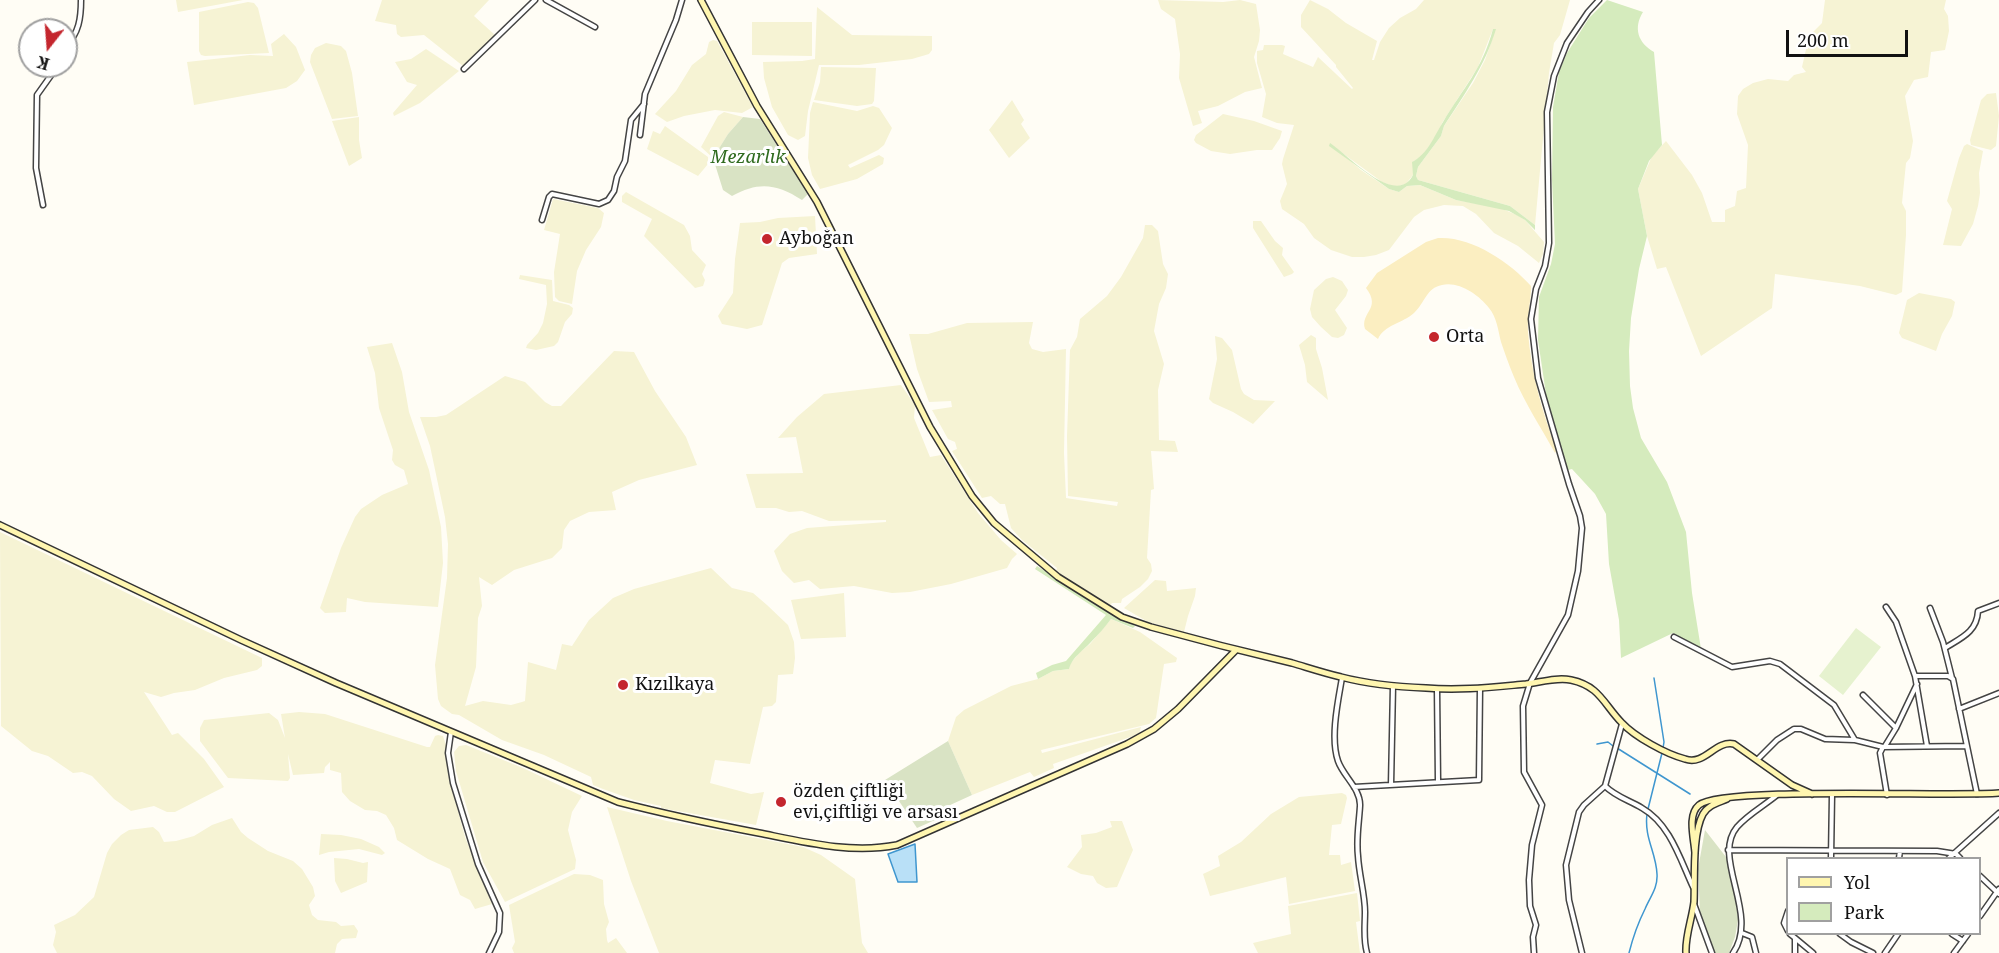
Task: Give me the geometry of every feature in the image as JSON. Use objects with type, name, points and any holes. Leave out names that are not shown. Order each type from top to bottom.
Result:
[{"type":"street","points":[[78,29],[81,0]]},
{"type":"street","points":[[464,69],[535,0]]},
{"type":"street","points":[[546,0],[595,27]]},
{"type":"street","points":[[640,135],[645,94],[676,20],[681,0]]},
{"type":"street","points":[[701,0],[757,106],[817,202],[930,427],[972,496],[994,523],[1058,577],[1122,616],[1151,627],[1342,678],[1393,686],[1437,689],[1480,688],[1550,680],[1571,680],[1590,687],[1603,698],[1622,724],[1638,736],[1666,751],[1693,761],[1702,758],[1720,745],[1730,743],[1739,746],[1792,785],[1812,794]]},
{"type":"street","points":[[1534,953],[1533,937],[1536,926],[1530,906],[1529,880],[1532,845],[1542,805],[1524,772],[1523,706],[1530,683],[1568,615],[1578,571],[1582,528],[1545,405],[1534,352],[1531,319],[1536,289],[1545,266],[1550,243],[1547,112],[1554,76],[1567,43],[1599,0]]},
{"type":"street","points":[[43,205],[36,168],[37,95],[49,78]]},
{"type":"street","points":[[542,220],[551,195],[599,204],[612,196],[617,177],[625,161],[631,120],[644,104]]},
{"type":"street","points":[[0,525],[241,640],[618,802],[664,814],[856,849],[876,849],[897,845],[1126,744],[1154,729],[1178,709],[1236,650]]},
{"type":"street","points":[[1945,648],[1969,633],[1978,619],[1978,611],[1999,603]]},
{"type":"street","points":[[1886,607],[1896,622],[1915,676],[1927,746]]},
{"type":"street","points":[[1930,608],[1945,648],[1977,795]]},
{"type":"street","points":[[1674,637],[1732,667],[1770,661],[1780,664],[1834,705],[1855,740]]},
{"type":"street","points":[[1915,676],[1952,678]]},
{"type":"street","points":[[1342,678],[1335,747],[1343,773],[1358,794],[1360,804],[1357,835],[1358,857],[1365,910],[1364,944],[1367,953]]},
{"type":"street","points":[[1887,795],[1880,753],[1896,728],[1917,684]]},
{"type":"street","points":[[1392,785],[1393,686]]},
{"type":"street","points":[[1353,787],[1479,780],[1480,688]]},
{"type":"street","points":[[1437,689],[1438,782]]},
{"type":"street","points":[[1959,709],[1999,693]]},
{"type":"street","points":[[1863,695],[1896,728]]},
{"type":"street","points":[[1582,953],[1569,900],[1566,866],[1579,812],[1605,786],[1622,724]]},
{"type":"street","points":[[1758,759],[1777,740],[1794,729],[1801,729],[1825,739],[1855,740],[1884,747],[1966,746]]},
{"type":"street","points":[[451,731],[448,753],[453,783],[478,864],[500,913],[499,932],[489,953]]},
{"type":"street","points":[[1605,786],[1612,794],[1642,808],[1653,816],[1672,839],[1693,886]]},
{"type":"street","points":[[1695,853],[1692,820],[1695,810],[1703,802],[1710,800],[1778,794],[1999,794]]},
{"type":"street","points":[[1733,953],[1742,933],[1739,903],[1728,850],[1731,838],[1738,826],[1778,794]]},
{"type":"street","points":[[1831,857],[1832,795]]},
{"type":"street","points":[[1686,953],[1694,903],[1695,853],[1702,815],[1714,804],[1736,796]]},
{"type":"street","points":[[1951,857],[1999,813]]},
{"type":"street","points":[[1728,850],[1937,851],[1956,854],[1959,857]]},
{"type":"street","points":[[1899,857],[1900,851]]},
{"type":"street","points":[[1981,877],[1998,891],[1981,915]]},
{"type":"street","points":[[1694,903],[1712,953]]},
{"type":"street","points":[[1742,933],[1752,937],[1756,953]]},
{"type":"street","points":[[1792,935],[1813,953]]},
{"type":"street","points":[[1842,935],[1873,953]]},
{"type":"street","points":[[1885,953],[1897,935]]},
{"type":"street","points":[[1955,935],[1963,941]]},
{"type":"street","points":[[1954,953],[1967,935]]},
{"type":"street","points":[[1795,938],[1795,953]]},
{"type":"shaded area","points":[[176,0],[243,0],[178,12]]},
{"type":"shaded area","points":[[382,0],[489,0],[474,16],[495,35],[463,66],[424,35],[401,37],[397,34],[396,25],[375,21]]},
{"type":"shaded area","points":[[1158,0],[1223,2],[1240,0],[1256,4],[1260,30],[1254,57],[1262,88],[1245,92],[1218,106],[1198,111],[1202,123],[1193,126],[1179,78],[1180,54],[1175,19],[1161,9]]},
{"type":"shaded area","points":[[1310,0],[1377,41],[1372,60],[1374,60],[1380,42],[1389,28],[1400,18],[1416,9],[1424,0],[1570,0],[1560,35],[1554,43],[1549,73],[1535,225],[1510,206],[1418,180],[1416,176],[1418,167],[1441,136],[1444,126],[1473,83],[1485,60],[1493,37],[1493,29],[1478,67],[1442,123],[1439,133],[1422,156],[1413,162],[1413,175],[1406,184],[1395,187],[1382,182],[1330,144],[1361,170],[1389,189],[1399,192],[1407,186],[1420,185],[1456,200],[1500,208],[1517,215],[1525,220],[1544,242],[1543,254],[1539,263],[1518,246],[1494,233],[1476,214],[1463,206],[1444,205],[1424,210],[1414,217],[1389,250],[1364,257],[1352,257],[1331,250],[1314,238],[1304,224],[1282,209],[1280,201],[1287,184],[1282,164],[1294,125],[1277,123],[1262,117],[1266,94],[1257,63],[1257,51],[1263,50],[1264,45],[1282,45],[1285,46],[1283,54],[1313,67],[1318,57],[1353,88],[1336,65],[1301,27],[1301,15]]},
{"type":"shaded area","points":[[1825,0],[1946,0],[1944,9],[1948,16],[1949,31],[1945,50],[1931,52],[1928,77],[1914,80],[1905,96],[1913,141],[1910,158],[1906,163],[1902,203],[1906,211],[1906,235],[1902,292],[1896,295],[1860,286],[1775,274],[1772,308],[1701,356],[1666,267],[1657,269],[1647,236],[1638,189],[1652,156],[1666,141],[1692,175],[1702,193],[1712,222],[1725,222],[1725,210],[1735,206],[1737,191],[1746,188],[1748,145],[1737,114],[1738,96],[1743,89],[1753,83],[1768,79],[1788,81],[1794,75],[1806,72],[1802,67],[1807,45],[1813,32],[1822,23]]},
{"type":"shaded area","points":[[248,2],[254,3],[258,8],[269,53],[201,55],[199,51],[199,12]]},
{"type":"shaded area","points":[[817,7],[852,35],[932,36],[932,50],[929,54],[912,59],[859,65],[819,65],[808,111],[805,136],[798,140],[788,135],[772,107],[764,78],[763,62],[815,59]]},
{"type":"shaded area","points":[[752,22],[812,22],[812,56],[752,55]]},
{"type":"shaded area","points":[[284,34],[296,47],[305,70],[297,81],[286,88],[194,105],[187,62],[250,55],[273,56],[271,44]]},
{"type":"shaded area","points":[[717,41],[753,107],[742,113],[715,110],[667,122],[655,114],[676,91],[692,65],[706,54],[709,42]]},
{"type":"shaded area","points":[[326,43],[341,46],[346,51],[352,73],[358,116],[332,119],[310,62],[315,48]]},
{"type":"shaded area","points":[[426,49],[459,71],[420,103],[394,116],[393,113],[417,85],[407,82],[395,62],[411,59]]},
{"type":"shaded area","points":[[821,67],[876,68],[872,104],[857,106],[814,100],[820,82]]},
{"type":"shaded area","points":[[1996,93],[1999,116],[1996,146],[1991,150],[1971,145],[1970,140],[1981,100],[1987,94]]},
{"type":"shaded area","points":[[1012,100],[1024,120],[1021,124],[1030,138],[1009,158],[989,130]]},
{"type":"shaded area","points":[[813,102],[857,111],[873,106],[879,108],[892,128],[884,145],[848,165],[850,168],[879,155],[884,158],[883,164],[857,179],[820,189],[812,175],[808,158],[810,113]]},
{"type":"shaded area","points":[[724,112],[743,117],[728,134],[713,158],[701,147],[718,116]]},
{"type":"shaded area","points":[[1223,114],[1254,121],[1282,131],[1280,138],[1272,150],[1230,154],[1211,151],[1196,143],[1194,140],[1196,135]]},
{"type":"shaded area","points":[[359,117],[362,158],[349,166],[332,121]]},
{"type":"shaded area","points":[[665,126],[708,157],[708,164],[698,176],[647,149],[653,131],[660,134]]},
{"type":"shaded area","points":[[1967,144],[1983,151],[1979,173],[1978,206],[1973,224],[1961,246],[1943,245],[1952,209],[1947,201],[1959,158]]},
{"type":"shaded area","points":[[626,192],[684,225],[690,236],[692,250],[706,265],[702,274],[705,280],[703,286],[695,288],[644,236],[652,219],[622,202],[622,196]]},
{"type":"shaded area","points":[[553,199],[598,208],[604,213],[601,227],[586,250],[577,271],[572,304],[559,301],[555,297],[554,272],[560,234],[544,230]]},
{"type":"shaded area","points":[[815,216],[817,254],[789,258],[782,263],[762,325],[747,329],[722,324],[718,316],[733,293],[740,223]]},
{"type":"shaded area","points":[[1253,221],[1261,221],[1283,248],[1282,255],[1294,272],[1292,274],[1284,277],[1253,228]]},
{"type":"shaded area","points":[[1145,225],[1152,225],[1158,231],[1163,264],[1168,274],[1154,331],[1164,364],[1158,390],[1159,440],[1175,441],[1178,452],[1151,451],[1154,489],[1151,490],[1147,558],[1152,571],[1148,579],[1122,599],[1121,603],[1112,603],[1110,606],[1056,572],[1057,568],[1022,540],[1011,528],[1005,504],[1000,504],[991,496],[982,498],[952,451],[957,449],[955,442],[948,439],[932,410],[952,407],[951,401],[929,402],[917,369],[909,334],[928,334],[967,323],[1033,322],[1029,343],[1032,349],[1043,352],[1066,349],[1064,453],[1066,498],[1117,506],[1118,502],[1068,496],[1067,436],[1070,350],[1077,337],[1080,319],[1107,296],[1121,277],[1143,238]]},
{"type":"shaded area","points":[[520,275],[552,280],[553,301],[573,308],[554,346],[536,350],[526,348],[543,323],[547,304],[546,285],[519,279]]},
{"type":"shaded area","points":[[1333,277],[1342,281],[1348,290],[1335,310],[1347,328],[1344,335],[1338,338],[1332,337],[1321,327],[1312,317],[1310,309],[1314,290],[1326,279]]},
{"type":"shaded area","points":[[1919,293],[1951,299],[1955,302],[1952,316],[1936,351],[1902,338],[1899,333],[1907,300]]},
{"type":"shaded area","points":[[1311,335],[1316,338],[1316,349],[1328,400],[1307,382],[1299,345]]},
{"type":"shaded area","points":[[1215,336],[1222,338],[1232,350],[1244,394],[1254,400],[1275,401],[1253,424],[1209,399],[1217,359]]},
{"type":"shaded area","points":[[392,343],[402,372],[409,412],[429,470],[441,527],[443,563],[438,607],[365,602],[347,598],[346,612],[325,613],[320,608],[341,548],[355,517],[361,509],[382,495],[408,484],[404,470],[395,465],[392,460],[393,450],[379,408],[375,373],[367,347]]},
{"type":"shaded area","points":[[614,351],[634,352],[655,391],[686,437],[697,465],[639,480],[612,492],[616,510],[589,512],[570,521],[564,530],[562,548],[552,558],[514,570],[492,585],[479,577],[482,606],[478,618],[476,667],[465,706],[483,701],[511,705],[525,701],[528,662],[556,670],[562,644],[572,646],[589,620],[613,598],[634,589],[711,568],[732,588],[753,593],[767,605],[788,625],[794,642],[793,674],[778,675],[776,702],[772,706],[763,707],[750,764],[715,760],[710,783],[751,794],[764,792],[756,825],[661,808],[661,806],[634,800],[603,789],[593,785],[591,777],[544,755],[502,740],[459,715],[452,714],[441,706],[438,699],[435,665],[447,578],[448,544],[445,517],[430,446],[420,417],[446,415],[505,376],[525,382],[552,406],[561,406]]},
{"type":"shaded area","points":[[901,385],[915,405],[914,418],[930,457],[941,455],[978,513],[1001,540],[1017,554],[1007,568],[951,584],[910,592],[892,593],[854,586],[820,589],[809,580],[794,583],[782,571],[774,551],[790,534],[807,528],[886,522],[886,520],[829,521],[802,511],[789,512],[776,508],[756,508],[746,474],[803,473],[796,437],[778,438],[797,417],[824,394]]},
{"type":"shaded area","points":[[0,532],[262,658],[262,666],[257,670],[224,678],[195,690],[161,697],[144,692],[172,735],[178,733],[204,759],[224,787],[175,812],[167,812],[154,806],[131,811],[114,799],[92,776],[82,772],[73,773],[48,756],[32,751],[1,726]]},
{"type":"shaded area","points":[[1155,580],[1166,581],[1167,591],[1196,588],[1184,632],[1148,622],[1124,608]]},
{"type":"shaded area","points":[[844,593],[846,637],[801,639],[791,600]]},
{"type":"shaded area","points":[[1111,619],[1140,632],[1177,658],[1176,662],[1164,664],[1156,718],[1149,724],[1041,750],[1042,753],[1141,727],[1139,734],[1053,764],[1054,768],[1034,777],[1030,772],[972,795],[948,741],[956,717],[964,710],[1011,686],[1038,679],[1053,671],[1069,669],[1070,664],[1080,652],[1090,644]]},
{"type":"shaded area","points":[[299,712],[325,714],[427,747],[430,747],[435,736],[443,736],[447,748],[448,774],[465,837],[492,904],[475,909],[470,900],[460,895],[450,869],[397,840],[394,828],[386,815],[377,811],[365,810],[350,801],[342,792],[341,773],[330,770],[330,762],[325,767],[324,773],[293,775],[288,754],[290,778],[288,781],[228,778],[200,741],[200,728],[204,720],[269,713],[278,720],[285,738],[281,714]]},
{"type":"shaded area","points":[[466,745],[523,768],[582,796],[572,812],[568,830],[576,860],[575,869],[505,902],[483,862],[456,771],[454,752],[459,746]]},
{"type":"shaded area","points":[[1342,793],[1347,798],[1341,824],[1332,825],[1329,855],[1340,855],[1341,865],[1351,862],[1355,891],[1289,904],[1286,877],[1210,896],[1203,874],[1220,866],[1218,856],[1241,842],[1271,814],[1299,797]]},
{"type":"shaded area","points":[[607,807],[803,847],[821,855],[855,879],[862,943],[868,953],[659,953],[631,881]]},
{"type":"shaded area","points":[[232,818],[248,838],[268,851],[293,861],[302,869],[313,887],[315,896],[309,905],[312,915],[318,920],[336,922],[341,926],[354,925],[358,931],[356,938],[342,939],[337,944],[335,953],[57,953],[53,945],[56,932],[54,925],[75,915],[94,897],[107,853],[121,835],[129,830],[153,827],[159,832],[164,842],[176,841],[194,836],[212,825]]},
{"type":"shaded area","points":[[1110,821],[1122,821],[1133,850],[1117,887],[1106,888],[1097,883],[1093,876],[1081,874],[1067,867],[1082,847],[1081,835],[1096,833],[1112,827]]},
{"type":"shaded area","points":[[321,834],[361,839],[379,847],[385,853],[382,855],[359,849],[319,855]]},
{"type":"shaded area","points":[[334,858],[368,862],[367,882],[341,893],[335,881]]},
{"type":"shaded area","points":[[574,874],[590,875],[603,880],[604,904],[609,922],[606,929],[607,940],[608,943],[616,938],[627,953],[514,953],[512,948],[515,942],[509,905]]},
{"type":"shaded area","points":[[1357,893],[1360,921],[1356,922],[1360,953],[1258,953],[1253,943],[1291,934],[1288,906]]},
{"type":"green space","points":[[1607,0],[1643,12],[1638,24],[1639,35],[1644,44],[1654,52],[1662,145],[1649,161],[1638,189],[1647,236],[1631,318],[1630,386],[1641,438],[1667,482],[1686,532],[1692,593],[1701,649],[1673,633],[1621,658],[1619,620],[1609,564],[1606,514],[1595,494],[1572,469],[1568,470],[1547,401],[1538,340],[1539,297],[1551,264],[1555,244],[1552,180],[1553,107],[1559,72],[1567,53],[1589,18]]},
{"type":"green space","points":[[1493,29],[1496,29],[1480,68],[1444,126],[1441,136],[1418,167],[1416,176],[1418,180],[1510,206],[1535,225],[1535,230],[1525,220],[1509,211],[1456,200],[1420,185],[1407,186],[1399,192],[1389,189],[1329,146],[1330,143],[1384,183],[1395,186],[1405,184],[1413,175],[1412,162],[1426,150],[1478,67]]},
{"type":"green space","name":"Mezarlık","points":[[743,117],[760,119],[808,194],[802,200],[768,186],[751,188],[732,196],[723,190],[713,158],[728,134]]},
{"type":"green space","points":[[1037,566],[1135,626],[1133,628],[1111,619],[1075,658],[1069,669],[1053,671],[1038,679],[1036,673],[1066,661],[1106,615],[1035,569]]},
{"type":"green space","points":[[1856,628],[1881,647],[1843,695],[1819,676]]},
{"type":"green space","points":[[948,741],[972,795],[948,806],[944,816],[917,828],[885,780]]},
{"type":"green space","points":[[1705,830],[1726,857],[1733,879],[1738,920],[1729,953],[1714,953],[1700,911],[1698,869]]},
{"type":"sand","points":[[1438,238],[1464,241],[1489,252],[1512,268],[1531,286],[1529,347],[1538,392],[1557,450],[1555,453],[1518,387],[1494,316],[1485,303],[1474,294],[1455,285],[1442,285],[1432,289],[1414,313],[1389,327],[1378,339],[1365,329],[1365,318],[1372,301],[1366,288],[1377,273],[1426,242]]},
{"type":"water","points":[[915,844],[917,882],[898,882],[888,854]]},
{"type":"waterway","points":[[1654,678],[1663,748]]},
{"type":"waterway","points":[[1597,744],[1608,742],[1613,746]]},
{"type":"waterway","points":[[1617,748],[1690,794]]},
{"type":"waterway","points":[[1648,809],[1662,753]]},
{"type":"waterway","points":[[1629,953],[1657,879],[1647,830],[1647,814]]},
{"type":"place","name":"Ayboğan","points":[[767,239]]},
{"type":"place","name":"Orta","points":[[1434,337]]},
{"type":"place","name":"Kızılkaya","points":[[623,685]]},
{"type":"place","name":"özden çiftliği evi,çiftliği ve arsası","points":[[781,802]]}]
